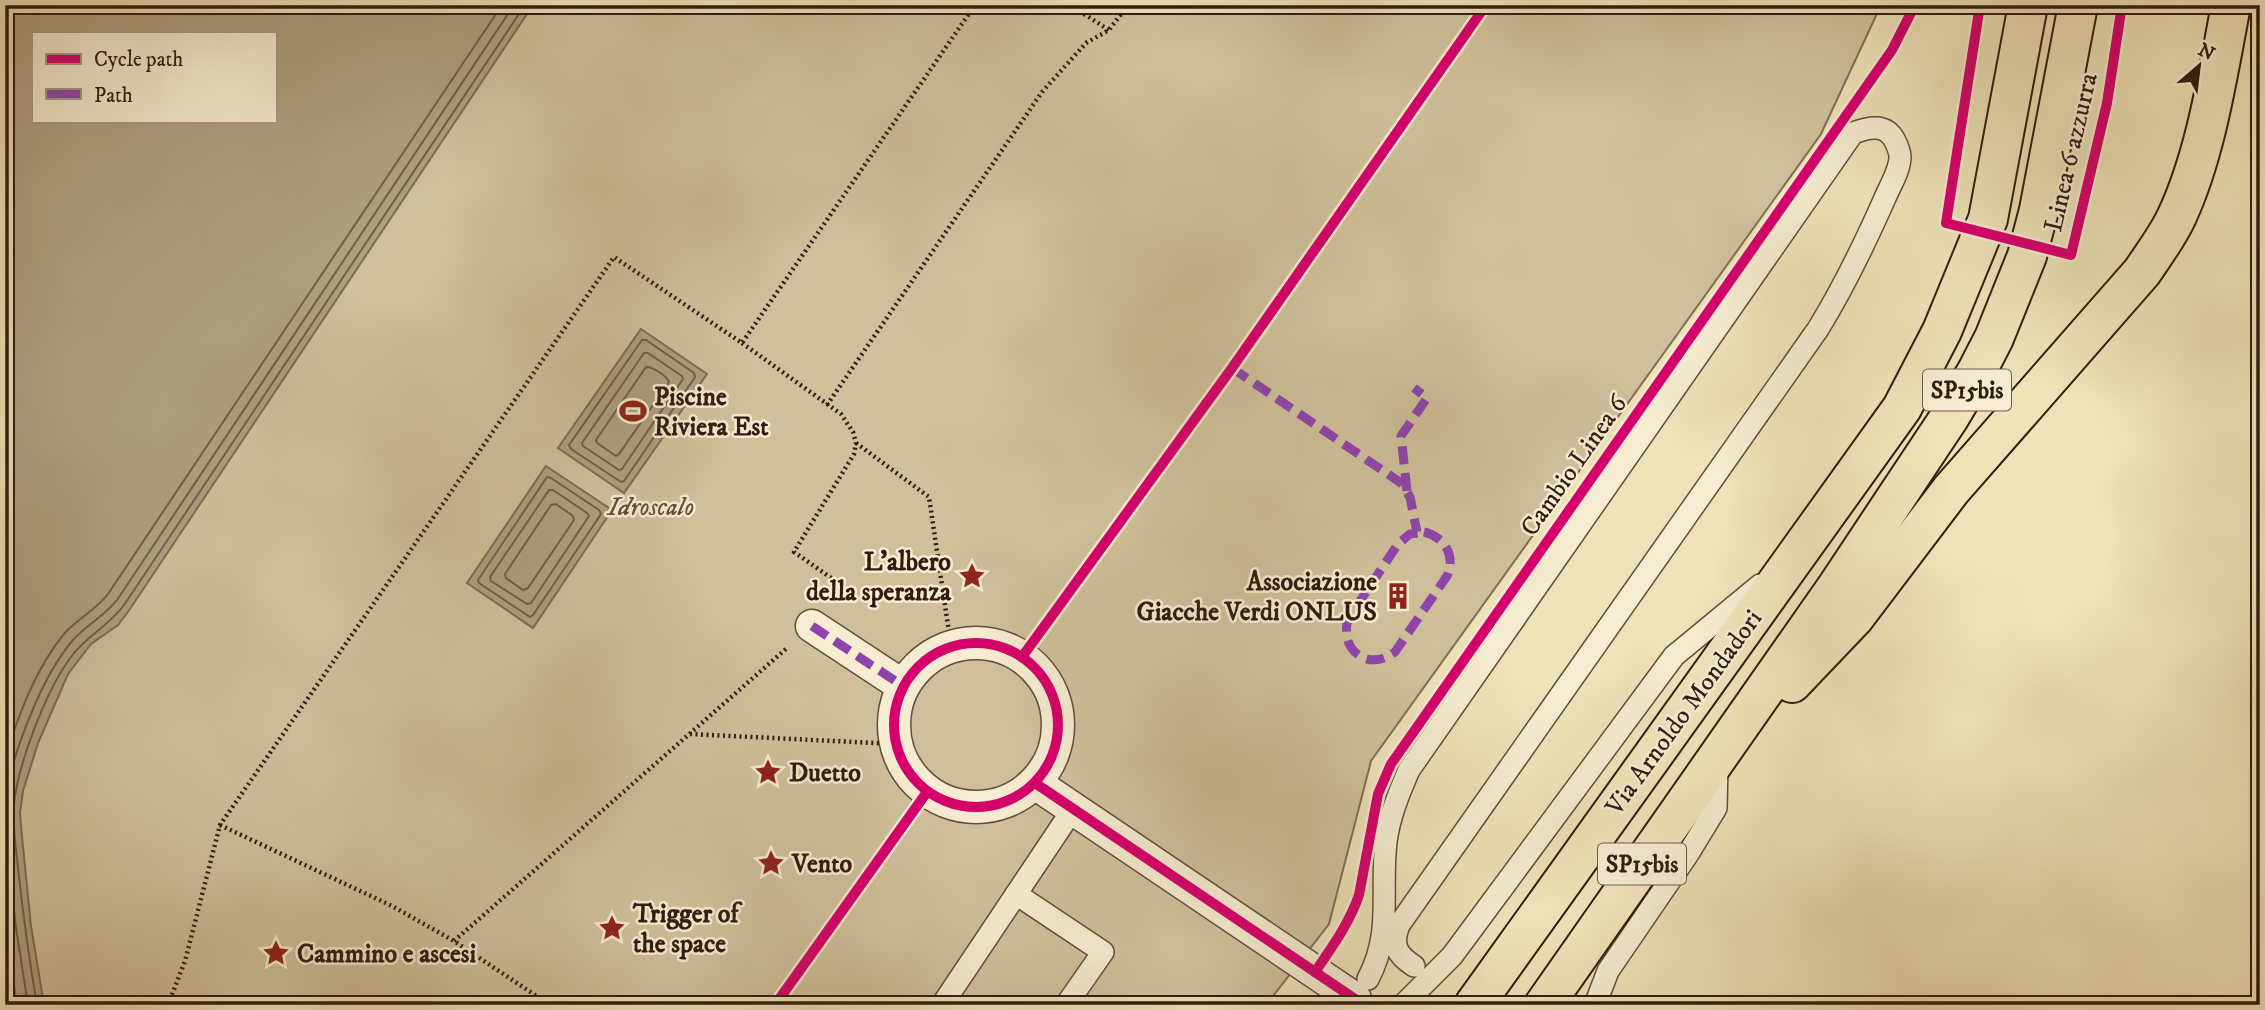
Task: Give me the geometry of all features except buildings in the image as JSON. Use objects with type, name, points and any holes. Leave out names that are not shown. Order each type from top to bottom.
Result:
[{"type":"highway","name":"SP15bis","points":[[1794,556],[1902,408],[1937,341],[1982,239],[1993,201],[2028,5]]},
{"type":"highway","name":"SP15bis","points":[[1741,723],[1836,588],[1949,418],[1994,338],[2020,277],[2039,210],[2078,5]]},
{"type":"highway","name":"SP15bis","points":[[1741,723],[1773,703],[1854,618],[1951,490],[2142,272],[2176,218],[2213,102],[2231,5]]},
{"type":"highway","name":"Via Arnoldo Mondadori","points":[[1474,1005],[1794,556]]},
{"type":"highway","name":"Via Arnoldo Mondadori","points":[[1544,1005],[1741,723]]},
{"type":"street","points":[[812,626],[903,685]]},
{"type":"street","points":[[975,642],[1000,646],[1023,657],[1043,676],[1055,703],[1058,731],[1051,759],[1035,783],[1016,797],[994,805],[971,807],[947,803],[927,792],[907,770],[895,744],[892,724],[895,704],[903,685],[915,668],[931,654],[951,646],[975,642]]},
{"type":"street","points":[[1035,783],[1358,994]]},
{"type":"lane","points":[[1358,994],[1380,956],[1387,835],[1409,770],[1853,133],[1866,128],[1879,128],[1889,132],[1900,156],[1895,174],[1866,243],[1843,287],[1818,329],[1399,925],[1396,951],[1414,966]]},
{"type":"lane","points":[[1404,1005],[1452,956],[1674,656],[1794,556]]},
{"type":"lane","name":"Via Arnoldo Mondadori","points":[[1595,1005],[1608,971],[1689,855],[1716,808],[1717,756]]},
{"type":"lane","points":[[942,1005],[1073,809]]},
{"type":"lane","points":[[1016,894],[1103,952],[1066,1005]]},
{"type":"lane","points":[[1358,994],[1378,974],[1452,956]]},
{"type":"path","points":[[742,344],[975,5]]},
{"type":"path","points":[[1070,5],[1109,30]]},
{"type":"path","points":[[827,405],[1042,92],[1086,43],[1109,30],[1128,5]]},
{"type":"path","points":[[168,1005],[185,961],[220,825],[614,257],[827,405],[848,423],[856,443],[929,497],[951,646]]},
{"type":"path","points":[[454,942],[812,626],[840,584],[794,552],[854,454],[856,443]]},
{"type":"path","points":[[690,734],[895,744]]},
{"type":"path","points":[[220,825],[392,906],[454,942],[550,1005]]},
{"type":"green space","name":"Idroscalo","points":[[5,5],[1881,5],[1821,134],[1371,761],[1329,924],[1266,1005],[5,1005]]},
{"type":"water","points":[[5,5],[533,5],[130,609],[118,625],[91,644],[68,674],[38,743],[23,791],[20,813],[31,926],[44,1005],[5,1005]]},
{"type":"water","name":"Piscine Riviera Est","points":[[641,329],[707,374],[624,493],[558,448]]},
{"type":"water","points":[[546,466],[612,510],[533,628],[467,583]]},
{"type":"marked path","points":[[1232,368],[1401,483],[1410,497],[1417,532]]},
{"type":"marked path","points":[[1407,491],[1401,436],[1427,398],[1414,388]]},
{"type":"marked path","points":[[1424,532],[1438,538],[1447,548],[1450,561],[1447,576],[1395,652],[1385,658],[1366,659],[1352,649],[1346,630],[1348,619],[1398,544],[1410,534],[1424,532]]},
{"type":"marked path","points":[[812,626],[903,686]]},
{"type":"cycle path","points":[[1022,657],[1232,368],[1486,5]]},
{"type":"cycle path","name":"Cambio Linea 6","points":[[1315,972],[1355,906],[1378,794],[1391,764],[1892,50],[1915,5]]},
{"type":"cycle path","name":"Linea 6 azzurra","points":[[1980,5],[1946,223],[2071,255],[2107,103],[2122,5]]},
{"type":"cycle path","points":[[976,643],[1007,649],[1034,667],[1052,694],[1058,725],[1052,756],[1034,783],[1007,801],[976,807],[945,801],[918,783],[900,756],[894,725],[900,694],[918,667],[945,649],[976,643]]},
{"type":"cycle path","points":[[1035,783],[1355,999]]},
{"type":"cycle path","points":[[775,1005],[927,792]]},
{"type":"place","name":"Piscine Riviera Est","points":[[633,411]]},
{"type":"place","name":"L'albero della speranza","points":[[972,576]]},
{"type":"place","name":"Associazione Giacche Verdi ONLUS","points":[[1398,596]]},
{"type":"place","name":"Duetto","points":[[768,772]]},
{"type":"place","name":"Vento","points":[[771,863]]},
{"type":"place","name":"Trigger of the space","points":[[612,928]]},
{"type":"place","name":"Cammino e ascesi","points":[[276,953]]}]
